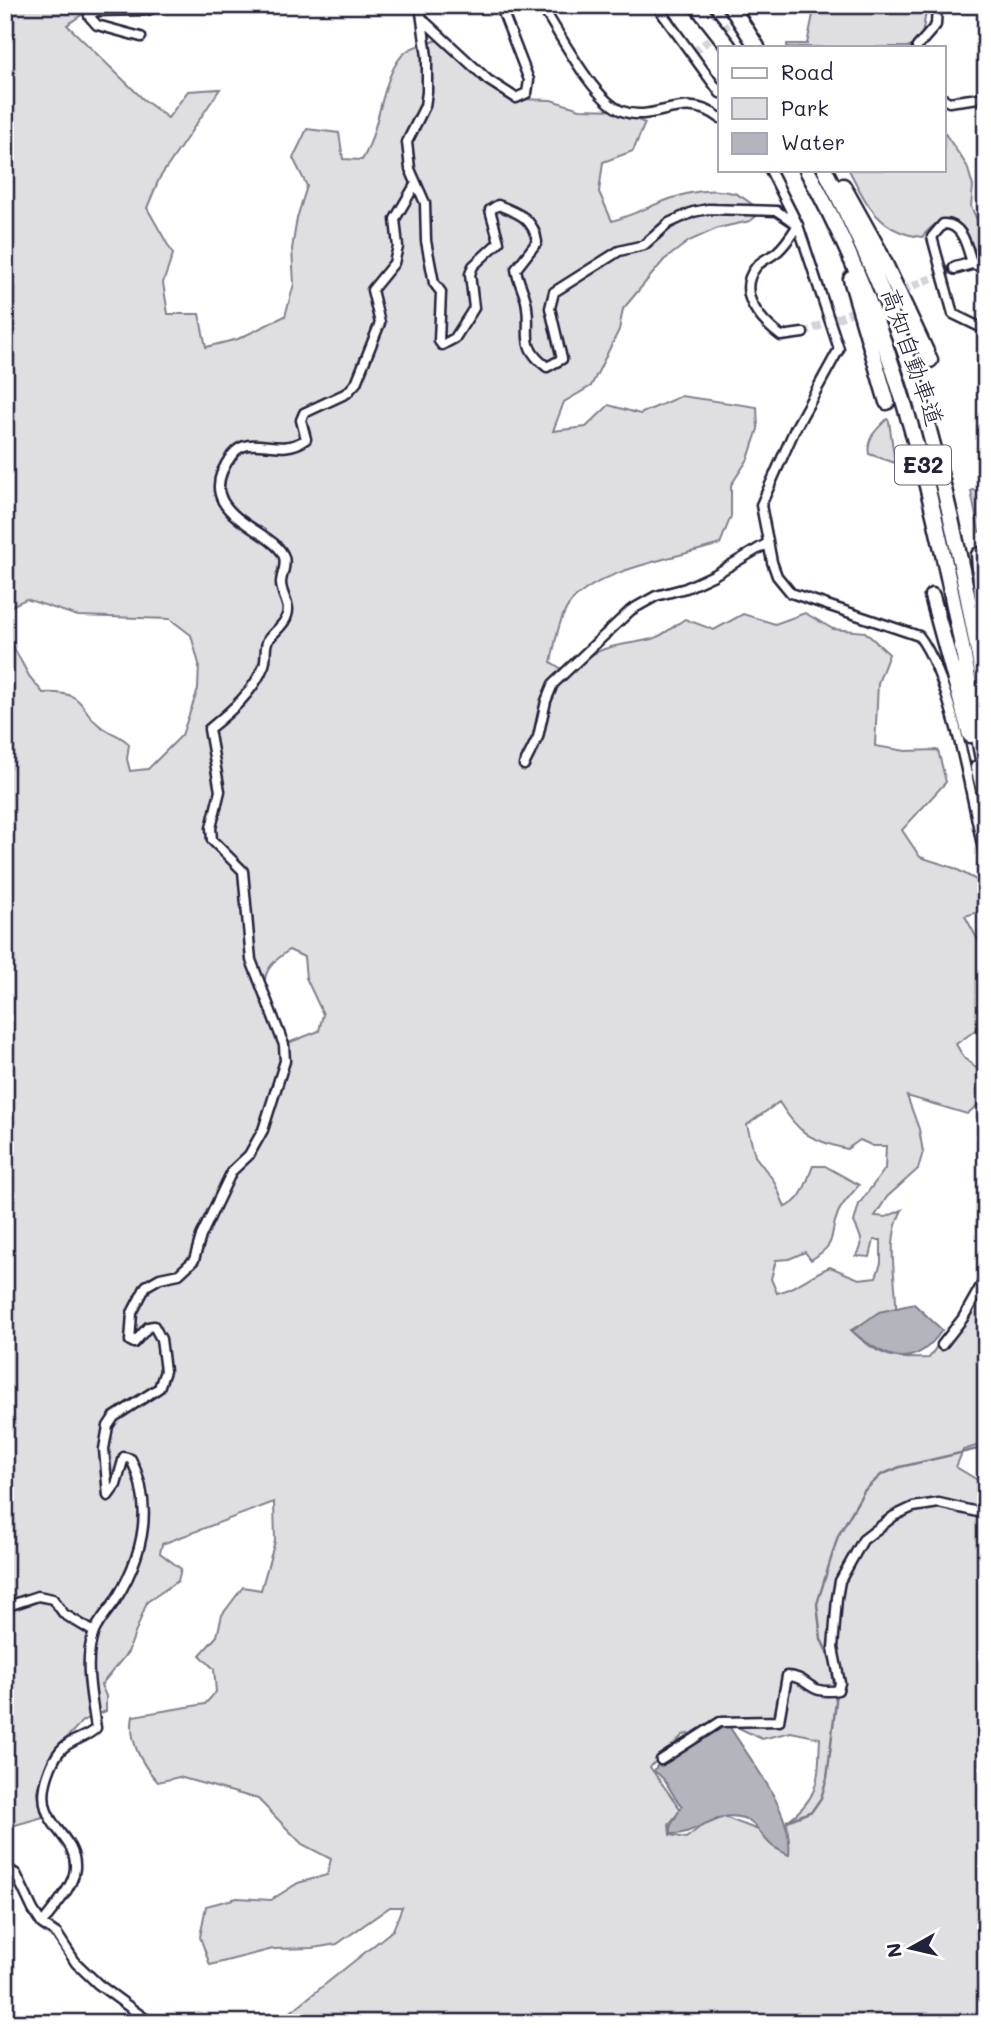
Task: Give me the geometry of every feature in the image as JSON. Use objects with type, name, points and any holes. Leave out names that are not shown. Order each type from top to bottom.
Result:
[{"type":"highway","points":[[696,5],[728,46]]},
{"type":"highway","points":[[730,5],[756,46]]},
{"type":"highway","points":[[806,172],[853,282],[887,402]]},
{"type":"highway","name":"高知自動車道","points":[[806,172],[860,278],[905,397],[946,560],[986,776]]},
{"type":"highway","name":"高知自動車道","points":[[826,172],[875,274],[918,394],[949,511],[986,695]]},
{"type":"highway","points":[[833,172],[878,248],[930,360]]},
{"type":"highway","points":[[979,555],[986,649]]},
{"type":"highway","points":[[932,596],[986,797]]},
{"type":"street","points":[[141,37],[97,24],[89,16],[96,11],[148,10],[162,5]]},
{"type":"street","points":[[420,5],[427,57],[426,99],[407,142],[415,185],[425,203],[426,241],[434,283],[440,292],[439,341],[448,344],[455,338],[474,308],[470,274],[481,256],[499,242],[491,210],[498,205],[520,213],[536,231],[537,242],[516,269],[528,311],[526,337],[530,351],[547,367],[562,359],[551,308],[554,292],[619,251],[644,245],[679,217],[708,209],[777,211],[798,225]]},
{"type":"street","points":[[422,19],[488,80],[516,98],[527,93],[529,80],[500,5]]},
{"type":"street","points":[[541,5],[594,85],[608,102],[622,111],[632,113],[695,106],[707,108],[718,116]]},
{"type":"street","points":[[656,5],[718,90]]},
{"type":"street","points":[[918,46],[936,25],[937,5]]},
{"type":"street","points":[[946,100],[986,97]]},
{"type":"street","points":[[771,172],[798,225],[807,259],[839,349],[795,429],[761,505],[766,544],[777,576],[791,593],[919,636],[928,648],[946,699],[986,864]]},
{"type":"street","points":[[43,1924],[70,1884],[75,1870],[73,1854],[54,1826],[43,1798],[52,1763],[60,1750],[89,1736],[96,1728],[89,1676],[94,1632],[134,1562],[143,1535],[146,1510],[131,1459],[124,1457],[116,1485],[112,1492],[106,1494],[104,1449],[108,1426],[114,1417],[159,1388],[165,1371],[161,1339],[154,1326],[148,1327],[134,1343],[130,1341],[129,1330],[136,1301],[146,1286],[160,1278],[179,1274],[194,1259],[201,1236],[232,1171],[248,1156],[263,1130],[285,1061],[284,1045],[251,960],[243,871],[212,840],[211,828],[220,791],[209,729],[244,697],[264,666],[266,642],[286,619],[288,610],[281,582],[286,566],[284,555],[276,546],[228,510],[221,486],[225,466],[234,452],[243,446],[258,444],[292,448],[298,445],[306,439],[302,420],[304,413],[347,393],[356,383],[380,323],[372,290],[394,263],[398,247],[395,219],[415,185]]},
{"type":"street","points":[[972,263],[959,229],[951,224],[943,224],[932,237],[953,314],[986,330]]},
{"type":"street","points":[[798,225],[779,251],[755,267],[749,285],[751,303],[765,323],[780,336],[803,333]]},
{"type":"street","points":[[954,268],[972,263],[986,266]]},
{"type":"street","points":[[524,765],[538,737],[546,701],[553,684],[631,610],[656,596],[686,588],[713,575],[766,544]]},
{"type":"street","points":[[942,1345],[963,1318],[986,1277]]},
{"type":"street","points":[[662,1760],[720,1722],[779,1721],[787,1676],[793,1676],[819,1692],[834,1690],[840,1686],[833,1648],[837,1598],[846,1570],[863,1540],[894,1516],[913,1507],[939,1503],[986,1514]]},
{"type":"street","points":[[5,1607],[38,1596],[53,1599],[64,1614],[94,1632]]},
{"type":"street","points":[[5,1867],[16,1874],[43,1924],[57,1934],[76,1963],[98,1984],[151,2023]]},
{"type":"green space","points":[[5,5],[165,5],[125,14],[93,7],[67,25],[143,99],[168,118],[188,91],[220,89],[159,179],[147,208],[173,254],[163,283],[168,314],[199,314],[206,347],[238,339],[285,316],[294,284],[292,249],[297,218],[307,186],[293,158],[307,129],[339,133],[343,159],[362,160],[373,133],[386,86],[398,60],[410,49],[438,40],[489,82],[517,99],[551,100],[580,109],[615,110],[645,123],[633,151],[603,162],[599,192],[612,221],[672,198],[702,191],[734,193],[762,212],[750,221],[718,228],[689,241],[664,260],[623,309],[619,330],[591,386],[564,402],[553,431],[586,427],[609,405],[640,414],[681,396],[757,407],[758,429],[748,459],[731,485],[731,516],[720,544],[642,565],[586,589],[572,601],[564,614],[551,662],[568,673],[600,651],[656,638],[685,619],[714,630],[743,614],[775,624],[805,613],[833,629],[865,632],[889,654],[878,683],[875,746],[906,751],[938,750],[946,782],[902,830],[920,857],[954,868],[982,883],[985,910],[965,916],[986,955],[986,1023],[956,1044],[964,1058],[986,1076],[986,1098],[967,1114],[907,1096],[919,1129],[923,1152],[918,1169],[887,1197],[875,1216],[886,1217],[902,1210],[893,1249],[896,1317],[879,1315],[851,1330],[869,1346],[886,1354],[905,1358],[929,1358],[947,1331],[963,1316],[976,1285],[986,1276],[986,1443],[963,1450],[956,1467],[986,1485],[986,2023],[277,2023],[393,1930],[402,1907],[390,1907],[337,1944],[313,1948],[273,1949],[210,1965],[200,1937],[206,1906],[237,1898],[271,1900],[298,1883],[327,1875],[331,1859],[302,1844],[258,1799],[179,1777],[158,1782],[138,1752],[132,1725],[133,1716],[205,1704],[216,1692],[214,1669],[200,1655],[217,1636],[222,1615],[243,1587],[261,1590],[275,1541],[274,1502],[162,1544],[160,1553],[181,1569],[178,1581],[147,1602],[128,1652],[101,1685],[106,1696],[106,1711],[82,1721],[53,1753],[37,1790],[43,1817],[5,1828],[5,631],[29,676],[43,693],[59,693],[76,699],[96,723],[129,744],[127,759],[130,771],[148,769],[182,735],[198,689],[199,664],[191,635],[170,619],[78,616],[26,599],[5,609]],"holes":[[[289,950],[304,957],[306,978],[323,1014],[319,1031],[288,1043],[272,1013],[265,980],[271,966]],[[779,1102],[793,1122],[814,1139],[847,1149],[860,1140],[873,1146],[886,1146],[885,1169],[859,1204],[854,1222],[861,1243],[856,1256],[870,1257],[874,1240],[881,1240],[881,1263],[876,1277],[859,1279],[830,1267],[777,1293],[771,1279],[776,1260],[789,1259],[805,1252],[811,1260],[820,1254],[829,1244],[840,1209],[859,1185],[825,1166],[813,1166],[800,1196],[785,1207],[774,1181],[755,1156],[747,1125]],[[718,1723],[735,1726],[762,1739],[791,1732],[820,1738],[816,1785],[806,1803],[787,1821],[789,1852],[761,1831],[724,1817],[700,1827],[686,1838],[670,1835],[669,1824],[681,1810],[650,1767],[683,1735],[703,1731]]]},
{"type":"green space","points":[[815,5],[919,5],[926,12],[920,46],[787,46],[807,44]]},
{"type":"green space","points":[[946,135],[967,166],[973,186],[971,207],[986,238],[986,247],[974,249],[963,229],[952,220],[939,222],[922,237],[895,229],[884,223],[862,194],[850,172],[946,172]]},
{"type":"green space","points":[[887,419],[895,463],[869,454],[870,439]]},
{"type":"green space","points":[[971,491],[986,493],[986,528],[979,532]]},
{"type":"water","points":[[914,1304],[942,1330],[921,1352],[899,1357],[888,1354],[876,1349],[852,1331],[879,1312]]},
{"type":"water","points":[[718,1726],[729,1726],[769,1788],[785,1822],[789,1855],[772,1846],[751,1823],[733,1816],[680,1834],[671,1834],[671,1825],[682,1806],[663,1778],[654,1771],[665,1755],[679,1742]]},
{"type":"waterway","points":[[787,1821],[812,1811],[821,1798],[827,1778],[836,1701],[831,1661],[821,1639],[817,1604],[838,1536],[864,1491],[881,1475],[900,1467],[986,1447]]},
{"type":"tunnel","points":[[694,52],[753,5]]},
{"type":"tunnel","points":[[803,333],[955,268]]}]
